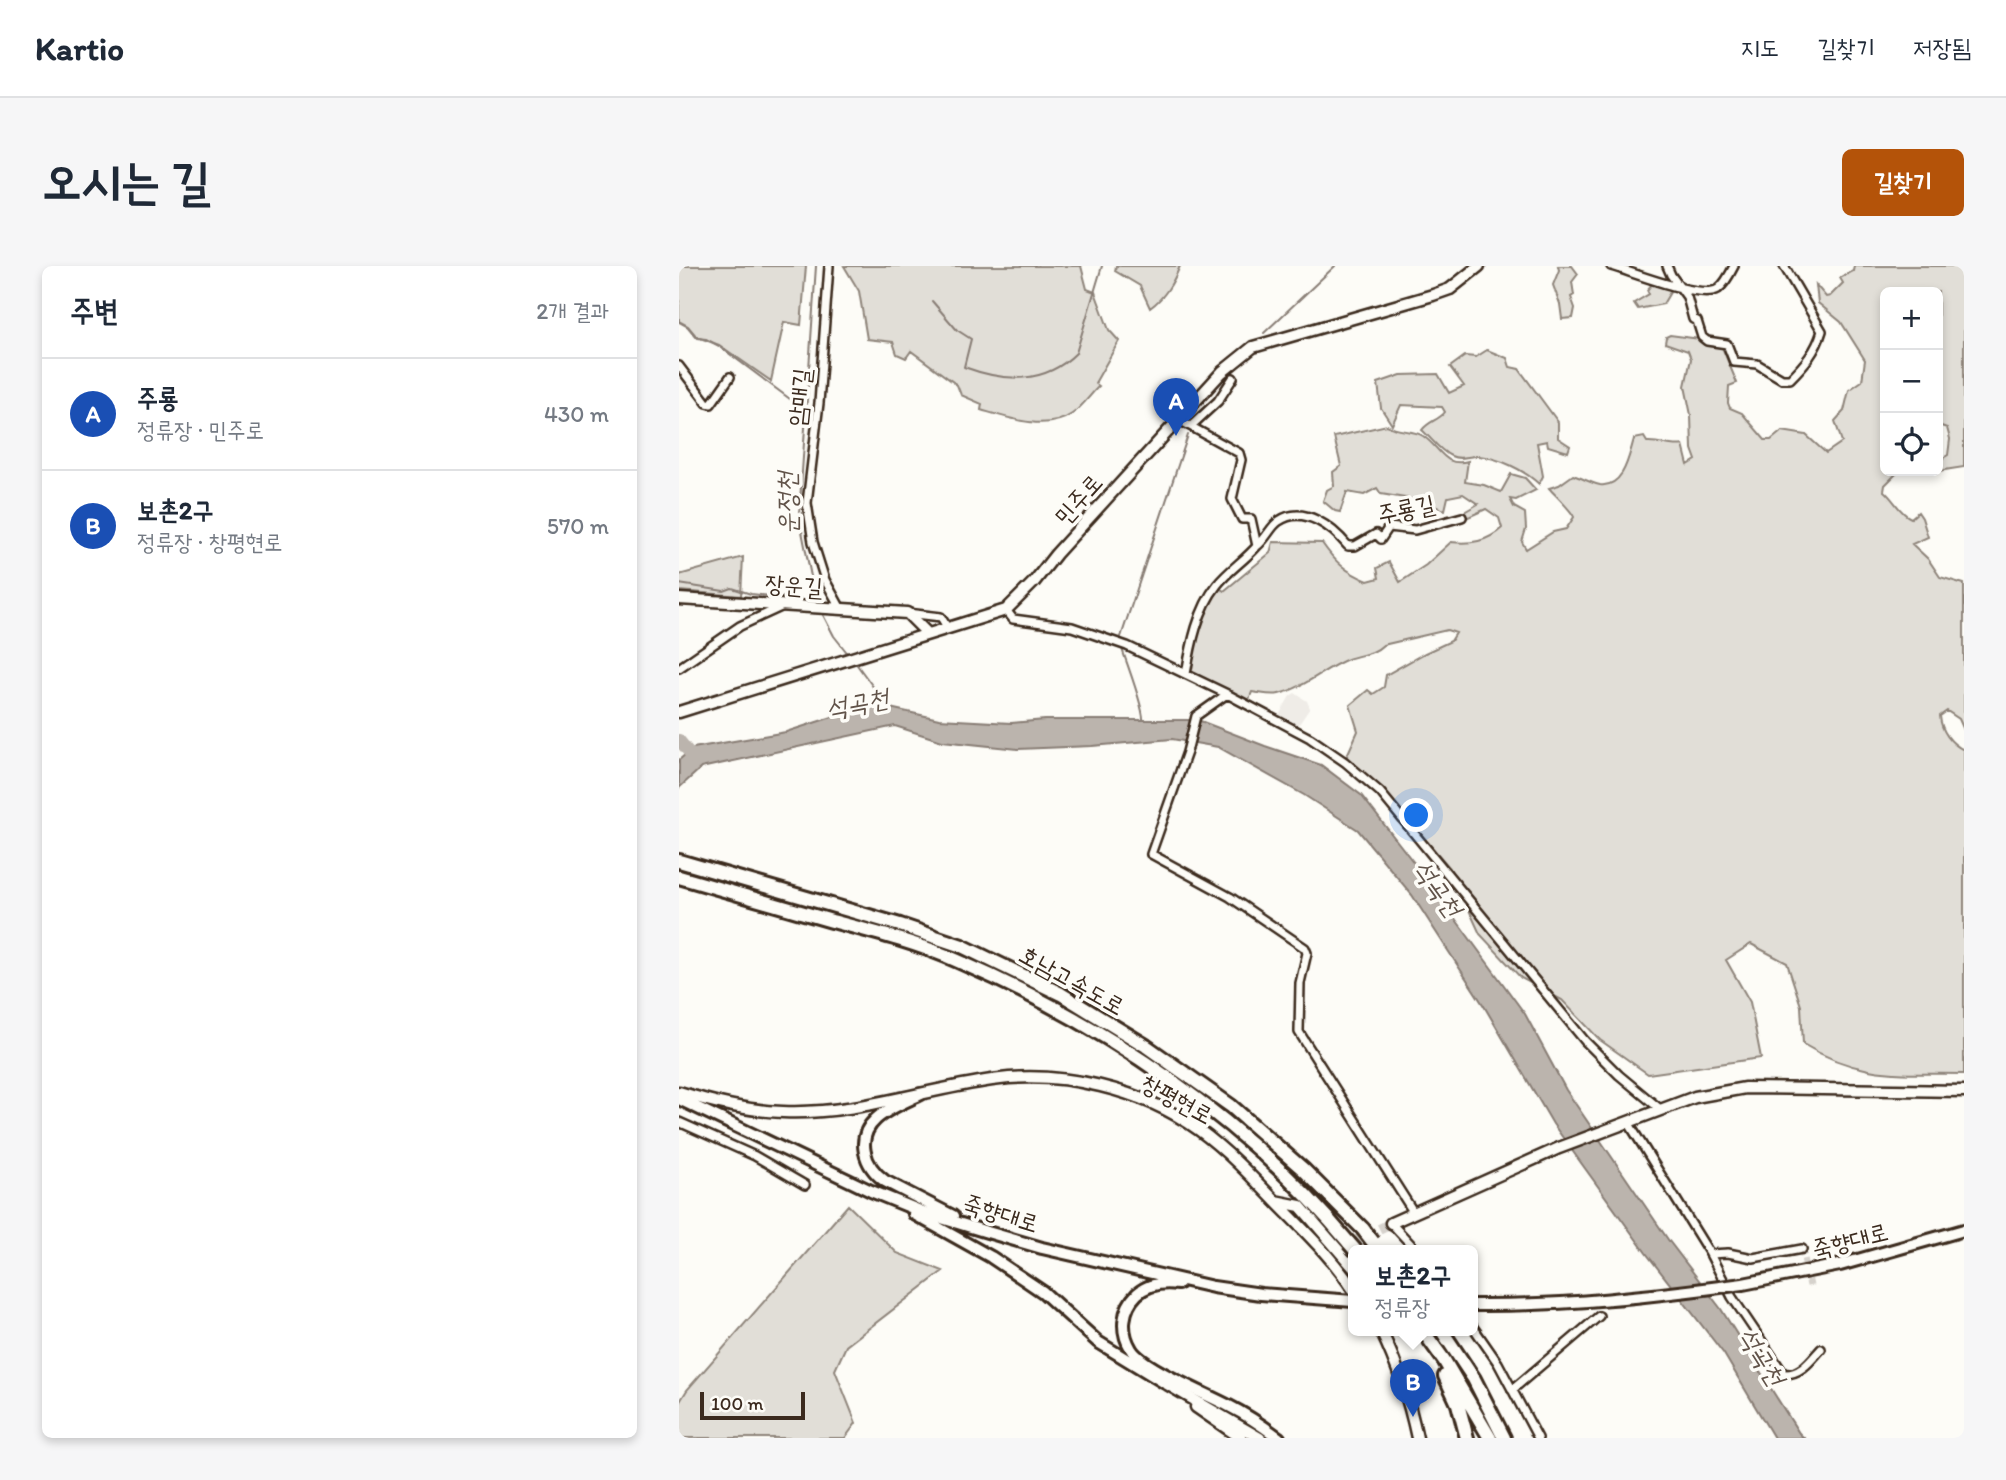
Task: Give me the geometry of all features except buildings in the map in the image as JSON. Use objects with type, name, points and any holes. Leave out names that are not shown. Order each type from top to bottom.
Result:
[{"type":"highway","name":"호남고속도로","points":[[679,861],[937,937],[962,946],[1061,994],[1146,1046],[1231,1106],[1304,1170],[1376,1245]]},
{"type":"highway","name":"호남고속도로","points":[[679,877],[894,938],[956,960],[1049,1004],[1118,1045],[1229,1122],[1314,1201],[1350,1245]]},
{"type":"highway","points":[[1420,1336],[1441,1367],[1458,1404],[1467,1438]]},
{"type":"highway","points":[[1427,1336],[1501,1438]]},
{"type":"highway","points":[[1445,1336],[1474,1379],[1501,1438]]},
{"type":"main road","name":"민주로","points":[[679,712],[840,664],[1006,610],[1222,372],[1253,347],[1450,289],[1479,266]]},
{"type":"main road","name":"장운길","points":[[679,599],[907,613]]},
{"type":"main road","points":[[907,613],[929,634]]},
{"type":"main road","name":"창평현로","points":[[679,1092],[728,1105],[781,1112],[818,1112],[864,1106],[994,1080],[1065,1080],[1105,1088],[1139,1099],[1196,1128],[1216,1144],[1275,1201],[1348,1283]]},
{"type":"main road","points":[[1391,1223],[1559,1148],[1695,1097],[1745,1088],[1964,1090]]},
{"type":"main road","points":[[921,1094],[877,1118],[869,1127],[864,1139],[867,1163],[874,1174],[885,1181],[984,1231]]},
{"type":"main road","name":"죽향대로","points":[[679,1099],[871,1191],[925,1213],[984,1231],[1089,1259],[1213,1286],[1261,1294],[1348,1301]]},
{"type":"main road","points":[[871,1191],[991,1257],[1043,1292],[1098,1342],[1260,1438]]},
{"type":"main road","points":[[1275,1201],[1300,1206],[1348,1261]]},
{"type":"main road","name":"죽향대로","points":[[1478,1305],[1619,1300],[1743,1284],[1840,1265],[1964,1230]]},
{"type":"main road","points":[[1213,1286],[1169,1283],[1151,1285],[1140,1292],[1130,1302],[1123,1319],[1125,1334],[1132,1351],[1147,1363],[1231,1407],[1279,1438]]},
{"type":"main road","points":[[1383,1336],[1399,1371],[1417,1438]]},
{"type":"main road","points":[[1165,1383],[1241,1438]]},
{"type":"street","name":"암매길","points":[[829,266],[820,403],[807,503],[813,542],[837,609]]},
{"type":"street","points":[[1611,266],[1693,290],[1717,290],[1734,266]]},
{"type":"street","points":[[1667,266],[1687,297],[1693,319],[1697,321],[1702,337],[1707,341],[1727,344],[1734,362],[1757,364],[1782,379],[1790,379],[1817,347],[1822,331],[1784,266]]},
{"type":"street","points":[[679,366],[707,403],[711,404],[730,377]]},
{"type":"street","points":[[1191,426],[1218,401],[1233,377]]},
{"type":"street","points":[[679,380],[688,378]]},
{"type":"street","points":[[1179,420],[1239,453],[1241,460],[1232,499],[1242,519],[1251,519],[1257,546]]},
{"type":"street","name":"주룡길","points":[[1186,674],[1199,619],[1212,593],[1269,534],[1278,521],[1290,517],[1308,517],[1329,526],[1348,546],[1355,546],[1376,534],[1381,539],[1389,527],[1415,530],[1462,517]]},
{"type":"street","points":[[679,668],[740,626],[785,605]]},
{"type":"street","points":[[1006,610],[1013,619],[1072,628],[1127,646],[1310,738],[1345,762],[1380,792],[1585,1041],[1619,1075],[1660,1109]]},
{"type":"street","name":"장운길","points":[[907,613],[941,617],[948,629]]},
{"type":"street","points":[[1227,694],[1196,716],[1189,746],[1151,855],[1230,897],[1305,948],[1307,953],[1300,983],[1300,1032],[1414,1213]]},
{"type":"street","points":[[679,1122],[755,1156],[805,1185]]},
{"type":"street","points":[[1628,1122],[1710,1254],[1732,1297],[1784,1374],[1790,1375],[1804,1367],[1821,1349]]},
{"type":"street","points":[[1391,1223],[1411,1245]]},
{"type":"street","points":[[1710,1254],[1728,1253],[1753,1258],[1802,1249]]},
{"type":"street","points":[[1512,1390],[1599,1316]]},
{"type":"street","points":[[1478,1335],[1498,1363],[1538,1438]]},
{"type":"shaded area","points":[[679,266],[806,266],[801,325],[784,322],[771,381],[719,345],[697,337],[688,326],[679,321]]},
{"type":"shaded area","points":[[844,266],[1081,266],[1087,289],[1095,292],[1109,330],[1119,341],[1095,383],[1099,386],[1072,414],[1051,422],[1039,423],[1003,417],[981,410],[982,404],[961,395],[957,385],[911,351],[906,358],[897,354],[893,342],[867,339],[859,291]]},
{"type":"shaded area","points":[[1116,266],[1180,266],[1168,289],[1150,308],[1140,286],[1115,271]]},
{"type":"shaded area","points":[[1558,266],[1572,266],[1578,274],[1572,282],[1574,295],[1571,297],[1575,308],[1573,318],[1562,319],[1553,285]]},
{"type":"shaded area","points":[[1854,266],[1964,266],[1964,467],[1943,470],[1943,458],[1948,455],[1950,439],[1947,428],[1943,427],[1943,287],[1880,287],[1880,476],[1894,476],[1885,485],[1884,491],[1900,510],[1911,518],[1918,512],[1922,518],[1928,537],[1912,544],[1928,559],[1940,577],[1964,584],[1964,730],[1959,719],[1947,711],[1940,716],[1947,736],[1964,750],[1964,1074],[1900,1073],[1862,1069],[1803,1044],[1801,1006],[1787,963],[1751,944],[1726,960],[1750,1002],[1761,1058],[1648,1074],[1600,1040],[1562,1000],[1521,978],[1480,934],[1450,868],[1384,791],[1345,760],[1358,731],[1350,705],[1368,690],[1373,694],[1384,687],[1386,675],[1451,641],[1456,633],[1447,630],[1383,645],[1371,653],[1339,663],[1288,691],[1273,695],[1252,692],[1248,702],[1188,672],[1204,618],[1218,587],[1224,591],[1270,553],[1273,542],[1322,543],[1342,566],[1368,581],[1379,578],[1377,568],[1389,562],[1400,582],[1426,565],[1451,542],[1478,541],[1502,528],[1499,518],[1486,509],[1464,519],[1464,512],[1478,504],[1463,494],[1448,497],[1445,510],[1417,500],[1381,494],[1377,488],[1364,495],[1347,492],[1340,512],[1335,511],[1323,501],[1327,490],[1334,486],[1333,472],[1341,466],[1334,437],[1387,425],[1423,436],[1453,462],[1468,461],[1465,482],[1484,485],[1501,492],[1511,474],[1525,478],[1536,490],[1516,500],[1510,499],[1514,507],[1525,513],[1526,529],[1522,542],[1526,549],[1553,532],[1566,529],[1574,517],[1549,488],[1559,485],[1573,475],[1600,485],[1615,481],[1624,469],[1634,439],[1644,437],[1647,442],[1683,445],[1688,465],[1696,460],[1692,449],[1691,415],[1685,386],[1691,359],[1688,351],[1665,343],[1666,337],[1670,335],[1700,339],[1722,347],[1737,383],[1729,386],[1730,408],[1742,413],[1765,440],[1771,440],[1782,431],[1806,435],[1826,453],[1842,442],[1835,421],[1844,411],[1849,390],[1862,381],[1865,360],[1841,322],[1818,303],[1816,285],[1826,297],[1830,296],[1843,283],[1840,278],[1853,271]]},
{"type":"shaded area","points":[[1652,284],[1672,289],[1663,304],[1638,309],[1634,303],[1649,294],[1647,290]]},
{"type":"shaded area","points":[[1487,350],[1507,358],[1510,367],[1519,369],[1558,422],[1558,438],[1570,446],[1568,452],[1548,446],[1547,441],[1537,443],[1543,476],[1539,484],[1519,470],[1495,459],[1479,456],[1458,458],[1443,451],[1422,430],[1445,412],[1442,407],[1401,405],[1392,425],[1381,408],[1378,383],[1401,375],[1438,374],[1449,393],[1464,386],[1450,367],[1465,356],[1476,357]]},
{"type":"shaded area","points":[[743,557],[741,596],[679,591],[679,575]]},
{"type":"shaded area","points":[[1295,693],[1307,701],[1310,708],[1297,727],[1278,717],[1290,696]]},
{"type":"shaded area","points":[[872,704],[939,719],[1011,723],[1045,720],[1198,720],[1321,765],[1361,795],[1525,1014],[1566,1090],[1669,1241],[1721,1309],[1804,1438],[1774,1438],[1724,1354],[1646,1253],[1553,1124],[1484,1006],[1412,895],[1358,830],[1304,795],[1218,747],[1172,739],[1018,749],[942,741],[895,726],[701,768],[679,788],[679,760],[693,748],[786,732]]},
{"type":"shaded area","points":[[848,1205],[897,1253],[943,1271],[846,1346],[835,1370],[856,1423],[845,1438],[679,1438],[679,1403],[687,1390]]},
{"type":"waterway","name":"운정천","points":[[816,266],[799,516],[816,602]]},
{"type":"waterway","points":[[932,301],[957,330],[971,339],[964,367],[994,376],[1023,378],[1051,371],[1076,353],[1102,266]]},
{"type":"waterway","points":[[1264,333],[1335,266]]},
{"type":"waterway","points":[[679,322],[688,327],[697,338],[706,339],[719,346],[794,402]]},
{"type":"waterway","points":[[799,406],[805,412]]},
{"type":"waterway","points":[[1120,640],[1188,435]]},
{"type":"waterway","points":[[679,584],[724,591],[732,588],[751,594],[800,599]]},
{"type":"waterway","name":"운정천","points":[[822,613],[834,636],[849,655]]},
{"type":"waterway","points":[[1122,649],[1143,720]]},
{"type":"waterway","name":"운정천","points":[[855,662],[887,706]]},
{"type":"waterway","points":[[679,740],[696,761]]},
{"type":"tunnel","points":[[1339,1249],[1391,1223]]},
{"type":"tunnel","points":[[1802,1249],[1810,1286]]},
{"type":"place","name":"주룡","points":[[1176,436]]},
{"type":"place","name":"보촌2구","points":[[1413,1417]]},
{"type":"water label","name":"석곡천","points":[[857,703]]},
{"type":"water label","name":"석곡천","points":[[1438,888]]},
{"type":"water label","name":"석곡천","points":[[1762,1356]]}]
